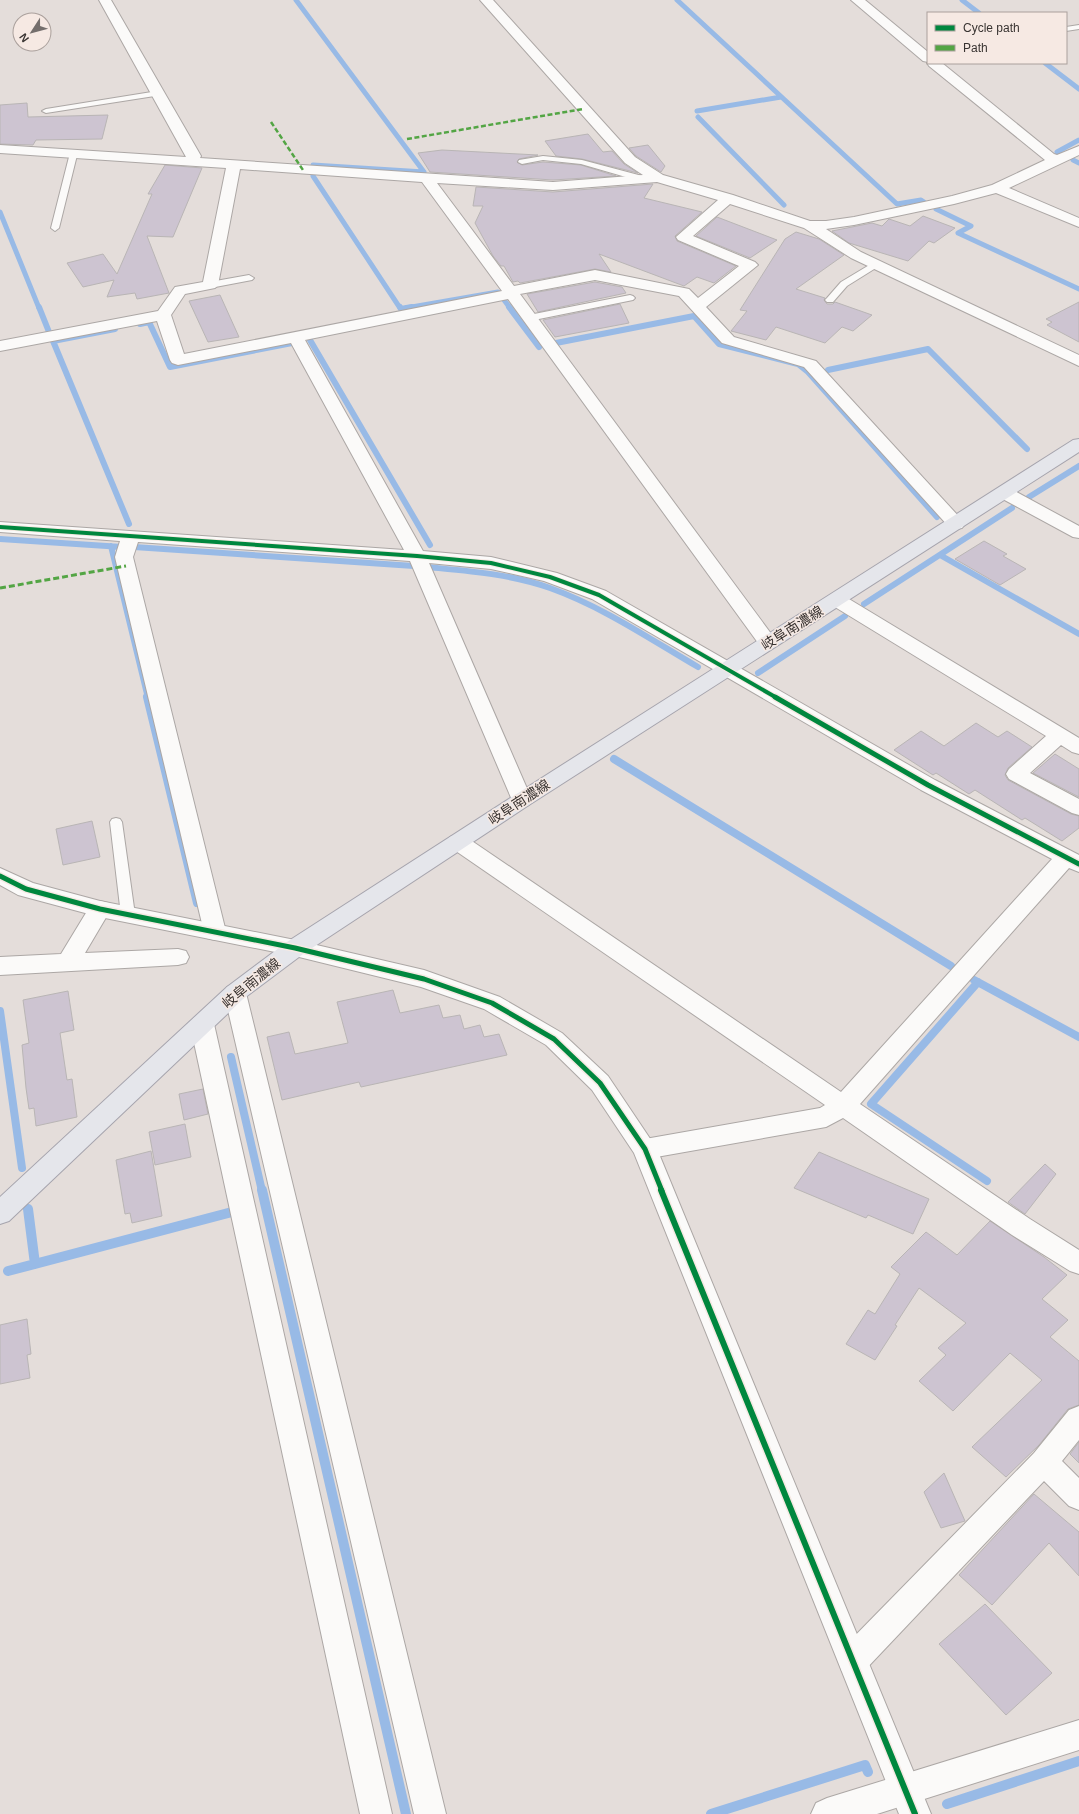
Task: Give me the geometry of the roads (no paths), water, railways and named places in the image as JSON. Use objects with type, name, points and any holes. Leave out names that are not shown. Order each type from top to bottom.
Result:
[{"type":"main road","name":"岐阜南濃線","points":[[0,1212],[235,993],[294,948],[522,800],[1005,493],[1079,444]]},
{"type":"street","points":[[104,0],[194,156],[191,162]]},
{"type":"street","points":[[486,0],[630,160],[658,178],[728,198],[809,226],[856,255],[1079,361]]},
{"type":"street","points":[[857,0],[927,57]]},
{"type":"street","points":[[935,64],[1049,157],[1057,160]]},
{"type":"street","points":[[0,149],[553,186],[658,178]]},
{"type":"street","points":[[809,226],[854,221],[954,200],[997,188],[1079,150]]},
{"type":"street","points":[[0,346],[162,315],[180,290],[210,285],[234,165]]},
{"type":"street","points":[[426,177],[768,643]]},
{"type":"street","points":[[997,188],[1079,223]]},
{"type":"street","points":[[697,306],[750,265],[683,236],[728,198]]},
{"type":"street","points":[[162,315],[178,360],[595,275],[684,292],[728,340],[810,364],[956,524]]},
{"type":"street","points":[[295,336],[417,556],[522,800]]},
{"type":"street","points":[[1005,493],[1079,532]]},
{"type":"street","points":[[0,527],[417,556],[491,563],[550,577],[599,595],[728,668],[928,785],[1072,861],[843,1106],[826,1117],[645,1149]]},
{"type":"street","points":[[131,536],[124,557],[216,932]]},
{"type":"street","points":[[837,600],[1079,746]]},
{"type":"street","points":[[1060,735],[1016,774],[1079,808]]},
{"type":"street","points":[[458,842],[1020,1227],[1079,1263]]},
{"type":"street","points":[[0,876],[26,889],[100,909],[294,948],[424,979],[492,1003],[554,1039],[600,1083],[645,1149],[910,1802]]},
{"type":"street","points":[[68,962],[100,909]]},
{"type":"street","points":[[0,966],[178,957]]},
{"type":"street","points":[[235,993],[430,1814]]},
{"type":"street","points":[[202,1024],[376,1814]]},
{"type":"street","points":[[853,1660],[1044,1462],[1079,1419]]},
{"type":"street","points":[[1044,1462],[1079,1496]]},
{"type":"street","points":[[827,1814],[910,1802],[1079,1735]]},
{"type":"lane","points":[[1067,29],[1079,27]]},
{"type":"lane","points":[[46,111],[158,93]]},
{"type":"lane","points":[[55,228],[73,155]]},
{"type":"lane","points":[[522,162],[543,158],[582,162],[643,179]]},
{"type":"lane","points":[[830,300],[844,284],[876,264]]},
{"type":"lane","points":[[210,285],[249,278]]},
{"type":"lane","points":[[529,318],[630,298]]},
{"type":"lane","points":[[116,822],[128,915]]},
{"type":"waterway","points":[[296,0],[424,172],[313,165]]},
{"type":"waterway","points":[[677,0],[897,204],[921,200],[924,202]]},
{"type":"waterway","points":[[962,0],[978,12]]},
{"type":"waterway","points":[[1046,64],[1079,89]]},
{"type":"waterway","points":[[697,111],[781,97]]},
{"type":"waterway","points":[[698,117],[784,205]]},
{"type":"waterway","points":[[1057,152],[1079,140]]},
{"type":"waterway","points":[[1073,160],[1079,163]]},
{"type":"waterway","points":[[313,176],[400,308]]},
{"type":"waterway","points":[[936,209],[971,226],[958,233],[1079,289]]},
{"type":"waterway","points":[[0,212],[39,308]]},
{"type":"waterway","points":[[406,308],[498,292]]},
{"type":"waterway","points":[[504,300],[510,308]]},
{"type":"waterway","points":[[39,307],[49,332]]},
{"type":"waterway","points":[[400,307],[401,309],[412,307]]},
{"type":"waterway","points":[[509,307],[539,347]]},
{"type":"waterway","points":[[556,343],[694,316],[719,344],[798,364],[808,372],[937,517]]},
{"type":"waterway","points":[[140,324],[149,322],[170,367],[292,343]]},
{"type":"waterway","points":[[115,329],[53,341],[129,524]]},
{"type":"waterway","points":[[310,340],[430,545]]},
{"type":"waterway","points":[[828,370],[928,349],[1027,449]]},
{"type":"waterway","points":[[1029,497],[1079,466]]},
{"type":"waterway","points":[[864,604],[1012,508]]},
{"type":"waterway","points":[[0,539],[111,546]]},
{"type":"waterway","points":[[111,546],[122,547]]},
{"type":"waterway","points":[[111,546],[148,698]]},
{"type":"waterway","points":[[134,547],[414,566]]},
{"type":"waterway","points":[[940,555],[1079,634]]},
{"type":"waterway","points":[[427,567],[505,576],[550,588],[589,604],[698,667]]},
{"type":"waterway","points":[[758,673],[845,616]]},
{"type":"waterway","points":[[147,697],[197,903]]},
{"type":"waterway","points":[[614,759],[951,966]]},
{"type":"waterway","points":[[974,980],[978,982]]},
{"type":"waterway","points":[[978,982],[1079,1037]]},
{"type":"waterway","points":[[978,982],[871,1104],[987,1181]]},
{"type":"waterway","points":[[0,1011],[22,1168]]},
{"type":"waterway","points":[[231,1057],[262,1191]]},
{"type":"waterway","points":[[262,1190],[406,1814]]},
{"type":"waterway","points":[[28,1209],[35,1264]]},
{"type":"waterway","points":[[35,1264],[232,1212]]},
{"type":"waterway","points":[[8,1271],[35,1264]]},
{"type":"waterway","points":[[947,1804],[1079,1761]]},
{"type":"waterway","points":[[711,1814],[865,1765],[868,1772]]}]
